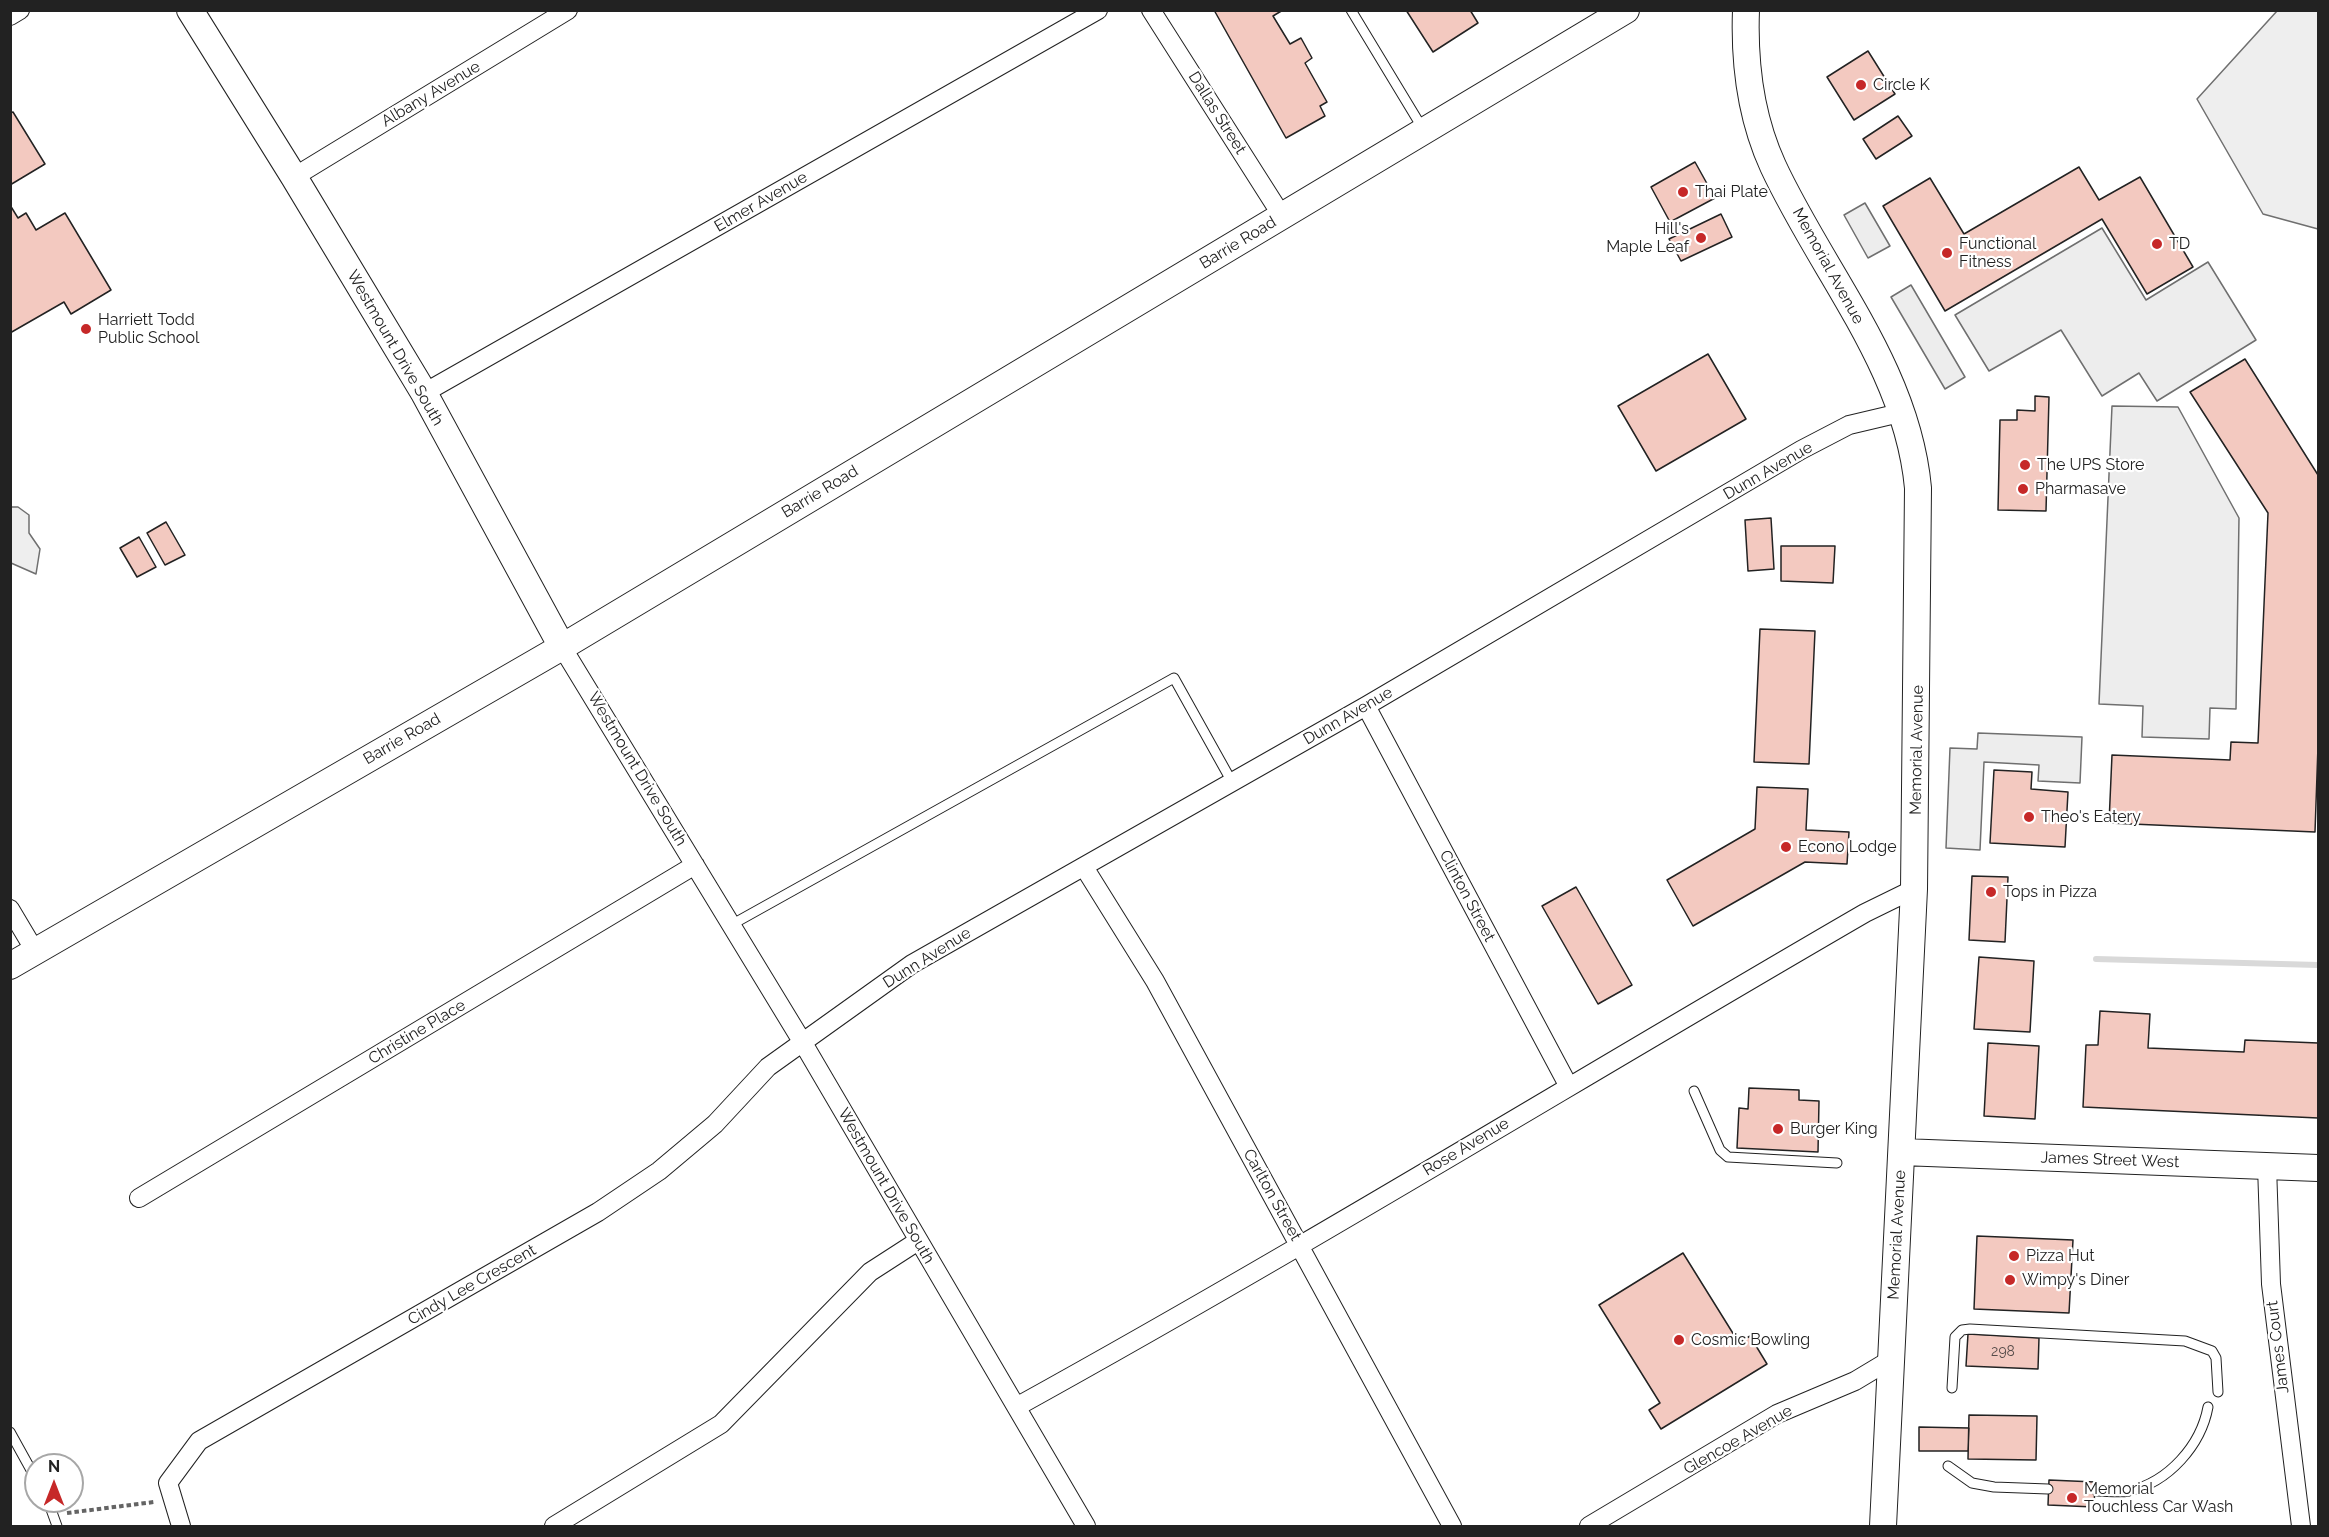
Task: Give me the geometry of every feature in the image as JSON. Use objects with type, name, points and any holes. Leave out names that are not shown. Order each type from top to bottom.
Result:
[{"type":"street","points":[[10,16],[20,10]]},
{"type":"street","name":"Westmount Drive South","points":[[190,10],[424,393],[562,646],[803,1043],[918,1241],[1018,1406],[1086,1527]]},
{"type":"street","name":"Albany Avenue","points":[[294,177],[568,10]]},
{"type":"street","name":"Elmer Avenue","points":[[424,393],[1098,10]]},
{"type":"street","name":"Dallas Street","points":[[1151,10],[1282,216]]},
{"type":"street","name":"Barrie Road","points":[[10,966],[562,646],[1626,10]]},
{"type":"street","name":"Memorial Avenue","points":[[1746,10],[1745,48],[1754,106],[1773,165],[1869,338],[1904,412],[1914,453],[1918,488],[1914,889],[1883,1527]]},
{"type":"street","name":"Dunn Avenue","points":[[803,1043],[912,964],[1366,706],[1801,450],[1850,424],[1904,412]]},
{"type":"street","name":"Clinton Street","points":[[1366,706],[1568,1086]]},
{"type":"street","name":"Christine Place","points":[[139,1198],[695,865]]},
{"type":"street","name":"Carlton Street","points":[[1084,867],[1155,981],[1452,1527]]},
{"type":"street","name":"Rose Avenue","points":[[1018,1406],[1301,1247],[1568,1086],[1870,910],[1914,889]]},
{"type":"street","points":[[10,909],[35,951]]},
{"type":"street","name":"Cindy Lee Crescent","points":[[181,1527],[168,1483],[200,1441],[598,1212],[659,1171],[715,1124],[768,1067],[803,1043]]},
{"type":"street","name":"James Street West","points":[[1902,1152],[2319,1168]]},
{"type":"street","name":"James Court","points":[[2267,1166],[2271,1284],[2301,1527]]},
{"type":"street","points":[[554,1527],[721,1424],[870,1272],[918,1241]]},
{"type":"street","name":"Glencoe Avenue","points":[[1589,1527],[1777,1414],[1855,1381],[1890,1360]]},
{"type":"lane","points":[[1351,10],[1425,131]]},
{"type":"lane","points":[[731,926],[1174,678],[1232,782]]},
{"type":"lane","points":[[1694,1091],[1720,1150],[1728,1157],[1837,1163]]},
{"type":"lane","points":[[1952,1388],[1955,1337],[1962,1330],[1970,1329],[2185,1341],[2212,1351],[2216,1358],[2217,1392]]},
{"type":"lane","points":[[2097,1491],[2129,1491],[2173,1468],[2202,1431],[2208,1407]]},
{"type":"lane","points":[[10,1432],[24,1457]]},
{"type":"lane","points":[[1948,1466],[1972,1483],[1994,1487],[2048,1489]]},
{"type":"lane","points":[[54,1514],[57,1527]]},
{"type":"path","points":[[54,1514],[173,1499]]},
{"type":"shaded area","points":[[2277,11],[2318,11],[2318,229],[2263,214],[2197,99]]},
{"type":"shaded area","points":[[1865,203],[1890,246],[1868,258],[1844,215]]},
{"type":"shaded area","points":[[2102,228],[2146,300],[2208,262],[2256,340],[2157,401],[2139,373],[2102,396],[2061,330],[1989,371],[1955,315]]},
{"type":"shaded area","points":[[1911,285],[1965,377],[1945,389],[1891,297]]},
{"type":"shaded area","points":[[2112,406],[2178,407],[2239,518],[2236,709],[2210,708],[2209,739],[2142,737],[2143,706],[2099,704]]},
{"type":"shaded area","points":[[11,507],[18,507],[29,515],[29,533],[40,549],[36,574],[11,563]]},
{"type":"shaded area","points":[[1978,733],[2082,737],[2080,783],[2038,781],[2039,765],[1984,762],[1980,850],[1946,848],[1950,748],[1977,749]]},
{"type":"building","points":[[1214,10],[1283,10],[1273,16],[1290,44],[1301,38],[1312,58],[1305,63],[1327,102],[1320,106],[1325,116],[1286,138]]},
{"type":"building","points":[[1406,10],[1470,10],[1478,23],[1433,52]]},
{"type":"building","name":"Circle K","points":[[1868,51],[1895,94],[1854,120],[1827,77]]},
{"type":"building","points":[[13,112],[45,164],[10,185],[10,113]]},
{"type":"building","points":[[1898,116],[1912,136],[1876,159],[1863,139]]},
{"type":"building","name":"Thai Plate","points":[[1695,162],[1715,198],[1670,222],[1651,187]]},
{"type":"building","points":[[2079,167],[2099,200],[2140,177],[2193,267],[2147,294],[2102,219],[1945,311],[1883,206],[1930,178],[1964,234]]},
{"type":"building","points":[[10,205],[18,218],[26,213],[36,230],[65,213],[111,290],[71,314],[64,302],[10,333]]},
{"type":"building","name":"Hill's Maple Leaf","points":[[1721,214],[1732,237],[1681,261],[1669,239]]},
{"type":"building","points":[[1708,354],[1746,419],[1656,471],[1618,406]]},
{"type":"building","points":[[2245,359],[2318,475],[2318,746],[2315,832],[2109,823],[2112,755],[2230,760],[2231,742],[2258,743],[2268,513],[2190,392]]},
{"type":"building","points":[[2035,396],[2049,397],[2046,511],[1998,510],[2000,420],[2017,420],[2017,410],[2035,411]]},
{"type":"building","points":[[1771,518],[1774,569],[1748,571],[1745,520]]},
{"type":"building","points":[[166,522],[185,555],[165,565],[147,533]]},
{"type":"building","points":[[139,537],[156,567],[137,577],[120,548]]},
{"type":"building","points":[[1781,546],[1835,546],[1833,583],[1781,581]]},
{"type":"building","points":[[1760,629],[1815,631],[1809,764],[1754,762]]},
{"type":"building","name":"Theo's Eatery","points":[[1994,770],[2032,772],[2031,789],[2068,792],[2065,847],[1990,843]]},
{"type":"building","name":"Econo Lodge","points":[[1757,787],[1808,789],[1806,830],[1849,832],[1847,864],[1805,862],[1693,926],[1667,880],[1755,829]]},
{"type":"building","points":[[1972,876],[2008,877],[2005,942],[1969,940]]},
{"type":"building","points":[[1576,887],[1632,985],[1598,1004],[1542,906]]},
{"type":"building","points":[[1979,957],[2034,961],[2030,1032],[1974,1029]]},
{"type":"building","points":[[2100,1011],[2150,1014],[2148,1048],[2244,1052],[2245,1040],[2318,1043],[2318,1118],[2083,1107],[2086,1045],[2098,1045]]},
{"type":"building","points":[[1988,1043],[2039,1046],[2035,1119],[1984,1116]]},
{"type":"building","name":"Burger King","points":[[1749,1088],[1799,1090],[1799,1100],[1819,1101],[1818,1152],[1737,1148],[1739,1108],[1748,1109]]},
{"type":"building","points":[[1977,1236],[2073,1240],[2069,1313],[1974,1309]]},
{"type":"building","name":"Cosmic Bowling","points":[[1683,1253],[1739,1343],[1750,1336],[1767,1364],[1661,1429],[1649,1410],[1660,1403],[1599,1305]]},
{"type":"building","points":[[1968,1334],[2039,1338],[2038,1369],[1966,1366]]},
{"type":"building","points":[[1969,1415],[2037,1416],[2036,1460],[1968,1459]]},
{"type":"building","points":[[1919,1427],[1969,1428],[1968,1451],[1919,1451]]},
{"type":"building","name":"Memorial Touchless Car Wash","points":[[2049,1480],[2095,1482],[2094,1507],[2048,1505]]},
{"type":"waterway","points":[[2096,959],[2318,965]]},
{"type":"place","name":"Circle K","points":[[1861,85]]},
{"type":"place","name":"Thai Plate","points":[[1683,192]]},
{"type":"place","name":"Hill's Maple Leaf","points":[[1701,238]]},
{"type":"place","name":"TD","points":[[2157,244]]},
{"type":"place","name":"Functional Fitness","points":[[1947,253]]},
{"type":"place","name":"Harriett Todd Public School","points":[[86,329]]},
{"type":"place","name":"The UPS Store","points":[[2025,465]]},
{"type":"place","name":"Pharmasave","points":[[2023,489]]},
{"type":"place","name":"Theo's Eatery","points":[[2029,817]]},
{"type":"place","name":"Econo Lodge","points":[[1786,847]]},
{"type":"place","name":"Tops in Pizza","points":[[1991,892]]},
{"type":"place","name":"Burger King","points":[[1778,1129]]},
{"type":"place","name":"Pizza Hut","points":[[2014,1256]]},
{"type":"place","name":"Wimpy's Diner","points":[[2010,1280]]},
{"type":"place","name":"Cosmic Bowling","points":[[1679,1340]]},
{"type":"place","name":"Memorial Touchless Car Wash","points":[[2072,1498]]}]
